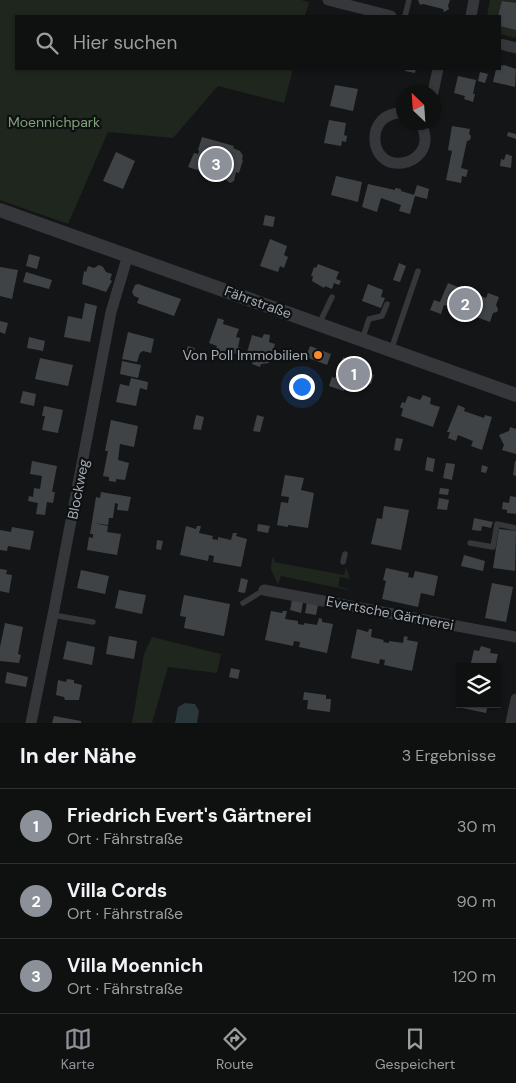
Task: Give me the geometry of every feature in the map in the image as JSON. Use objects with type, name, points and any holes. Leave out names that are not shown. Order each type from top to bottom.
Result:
[{"type":"street","points":[[328,0],[387,15]]},
{"type":"street","points":[[471,15],[474,0]]},
{"type":"street","points":[[501,44],[516,48]]},
{"type":"street","points":[[435,85],[438,70]]},
{"type":"street","points":[[396,114],[383,119],[377,127],[374,136],[375,146],[380,155],[388,161],[398,164],[408,163],[420,154],[425,140],[424,130]]},
{"type":"street","name":"Fährstraße","points":[[0,210],[516,395]]},
{"type":"street","name":"Blockweg","points":[[31,723],[112,312],[128,256]]},
{"type":"street","name":"Evertsche Gärtnerei","points":[[264,590],[516,637]]},
{"type":"street","points":[[511,723],[516,699]]},
{"type":"lane","points":[[405,15],[409,0]]},
{"type":"lane","points":[[391,350],[418,272]]},
{"type":"lane","points":[[319,324],[332,297]]},
{"type":"lane","points":[[362,340],[370,319],[382,316],[387,304]]},
{"type":"lane","points":[[470,543],[493,547],[497,524],[516,528]]},
{"type":"lane","points":[[343,562],[345,554]]},
{"type":"lane","points":[[244,603],[264,590]]},
{"type":"lane","points":[[53,615],[93,622]]},
{"type":"green space","name":"Moennichpark","points":[[0,0],[301,0],[309,2],[305,15],[15,15],[15,70],[293,70],[284,103],[218,86],[173,138],[108,132],[68,224],[0,200]]},
{"type":"green space","points":[[490,0],[516,0],[516,38],[501,34],[501,15],[487,15]]},
{"type":"green space","points":[[274,557],[274,562],[344,575],[346,567],[350,579],[340,577],[338,586],[353,591],[281,576],[278,585],[271,569]]},
{"type":"green space","points":[[152,637],[221,654],[217,673],[168,667],[152,723],[132,723],[144,654]]},
{"type":"shaded area","points":[[185,703],[195,704],[199,711],[197,723],[175,723],[178,707]]},
{"type":"building","points":[[418,0],[450,0],[449,9],[444,12],[443,9],[420,5]]},
{"type":"building","points":[[502,1],[516,3],[516,30],[501,26],[501,15],[498,15]]},
{"type":"building","points":[[501,66],[516,69],[515,87],[493,82],[496,70],[501,70]]},
{"type":"building","points":[[406,70],[416,70],[415,73]]},
{"type":"building","points":[[480,72],[488,74],[485,83],[478,81]]},
{"type":"building","points":[[458,76],[476,80],[473,102],[464,99],[465,96],[454,93]]},
{"type":"building","points":[[335,85],[358,89],[353,111],[330,106]]},
{"type":"building","points":[[329,120],[346,123],[344,135],[347,136],[346,142],[342,141],[341,146],[324,143]]},
{"type":"building","points":[[452,126],[470,129],[469,134],[471,136],[470,140],[467,141],[461,168],[468,170],[466,177],[462,176],[461,183],[446,180],[452,151],[448,150]]},
{"type":"building","points":[[508,132],[516,134],[516,139],[507,136]]},
{"type":"building","points":[[202,137],[234,146],[233,148],[240,151],[243,160],[239,173],[236,172],[234,181],[230,183],[225,179],[188,167],[194,153],[198,154]]},
{"type":"building","points":[[116,152],[135,161],[123,189],[103,181]]},
{"type":"building","points":[[506,154],[512,156],[511,168],[500,166],[501,159],[504,160]]},
{"type":"building","points":[[336,176],[362,182],[358,202],[331,195]]},
{"type":"building","points":[[368,184],[395,190],[395,188],[401,189],[401,191],[414,195],[417,185],[429,189],[427,199],[415,196],[410,214],[399,211],[401,205],[381,198],[377,212],[362,207]]},
{"type":"building","points":[[265,215],[275,217],[273,227],[263,225]]},
{"type":"building","points":[[270,239],[287,246],[284,255],[288,257],[284,268],[280,266],[278,272],[260,266]]},
{"type":"building","points":[[29,254],[40,257],[37,269],[26,266]]},
{"type":"building","points":[[399,263],[406,266],[400,282],[393,280]]},
{"type":"building","points":[[318,264],[339,272],[336,279],[341,281],[339,285],[334,283],[332,289],[325,286],[324,288],[312,281],[313,276],[311,276],[314,267],[316,268]]},
{"type":"building","points":[[99,265],[106,272],[112,274],[110,280],[112,281],[106,292],[82,284],[84,271],[86,272],[88,266],[94,268]]},
{"type":"building","points":[[0,267],[18,270],[12,299],[0,296]]},
{"type":"building","points":[[26,272],[52,280],[49,289],[23,282]]},
{"type":"building","points":[[448,283],[486,298],[488,293],[499,297],[496,305],[497,312],[493,313],[490,322],[444,305],[441,314],[430,310],[434,300],[440,302]]},
{"type":"building","points":[[138,284],[181,299],[174,316],[137,303],[139,298],[134,296],[132,292],[135,285]]},
{"type":"building","points":[[368,284],[383,290],[381,297],[385,298],[381,308],[362,301]]},
{"type":"building","points":[[85,303],[97,306],[90,342],[64,337],[68,316],[82,319]]},
{"type":"building","points":[[218,318],[224,320],[223,324],[239,329],[236,337],[240,338],[238,347],[241,348],[239,355],[227,349],[226,353],[223,352],[222,356],[214,354],[217,346],[209,343]]},
{"type":"building","points":[[0,321],[8,323],[5,334],[0,332]]},
{"type":"building","points":[[128,332],[154,339],[151,353],[143,351],[140,353],[137,362],[122,359]]},
{"type":"building","points":[[264,334],[270,335],[269,342],[275,344],[269,363],[261,364],[260,367],[252,364],[254,359],[246,356],[252,335],[262,338]]},
{"type":"building","points":[[29,337],[45,341],[43,351],[27,348]]},
{"type":"building","points":[[188,346],[195,348],[192,357],[185,355]]},
{"type":"building","name":"Von Poll Immobilien","points":[[310,346],[331,354],[327,365],[306,357]]},
{"type":"building","points":[[343,357],[370,367],[368,373],[374,375],[371,384],[365,382],[363,387],[348,382],[344,391],[329,386],[332,377],[335,378]]},
{"type":"building","points":[[40,358],[73,365],[68,386],[35,379]]},
{"type":"building","points":[[122,361],[141,365],[138,378],[120,374]]},
{"type":"building","points":[[131,378],[148,382],[147,390],[140,388],[136,406],[116,402],[120,384],[129,386]]},
{"type":"building","points":[[23,391],[36,394],[34,406],[20,403]]},
{"type":"building","points":[[423,395],[431,398],[430,404],[440,407],[433,427],[401,416],[403,409],[400,407],[402,402],[405,403],[408,396],[420,400]]},
{"type":"building","points":[[458,405],[465,408],[464,411],[484,418],[485,415],[492,417],[482,450],[471,446],[473,441],[458,435],[456,441],[448,438],[450,432],[447,432]]},
{"type":"building","points":[[44,406],[63,410],[58,433],[42,430],[45,416],[42,416]]},
{"type":"building","points":[[196,415],[204,417],[201,430],[193,429]]},
{"type":"building","points":[[257,415],[264,417],[260,432],[253,431]]},
{"type":"building","points":[[111,420],[138,426],[134,447],[120,444],[118,460],[129,463],[125,480],[116,479],[116,482],[109,481],[109,477],[103,476],[108,451],[105,451]]},
{"type":"building","points":[[510,427],[516,429],[516,454],[502,450],[504,445],[499,435],[509,431]]},
{"type":"building","points":[[396,438],[403,439],[400,451],[394,450]]},
{"type":"building","points":[[427,457],[435,459],[433,472],[425,470]]},
{"type":"building","points":[[32,461],[57,466],[52,492],[55,492],[53,503],[47,502],[45,515],[36,514],[38,503],[28,501],[29,496],[33,497],[34,488],[40,489],[42,476],[30,474]]},
{"type":"building","points":[[516,461],[516,476],[513,475]]},
{"type":"building","points":[[446,463],[455,464],[452,480],[443,478]]},
{"type":"building","points":[[482,465],[488,467],[486,473],[481,472]]},
{"type":"building","points":[[285,475],[304,478],[301,490],[314,493],[308,528],[277,525],[281,502],[288,503],[289,497],[281,496]]},
{"type":"building","points":[[440,488],[449,489],[448,495],[439,494]]},
{"type":"building","points":[[101,492],[131,497],[128,511],[117,510],[118,504],[115,503],[113,518],[109,518],[108,525],[94,523],[108,526],[107,532],[121,534],[117,555],[87,550],[89,537],[93,538],[93,534],[90,534],[96,497],[100,498]]},
{"type":"building","points":[[510,496],[516,497],[516,514],[507,513],[507,510],[502,509],[503,502],[509,503]]},
{"type":"building","points":[[439,498],[449,500],[447,510],[437,509]]},
{"type":"building","points":[[384,506],[409,510],[401,550],[371,544],[377,518],[382,519]]},
{"type":"building","points":[[474,518],[493,522],[491,528],[482,526],[481,531],[472,530]]},
{"type":"building","points":[[258,524],[270,526],[268,533],[257,531]]},
{"type":"building","points":[[186,526],[196,529],[197,526],[201,526],[199,533],[213,536],[212,539],[218,540],[218,537],[231,540],[233,533],[237,533],[236,536],[247,539],[241,567],[213,562],[214,556],[209,555],[208,561],[180,555]]},
{"type":"building","points":[[12,527],[34,531],[30,550],[8,546],[7,551],[0,550],[0,530],[11,532]]},
{"type":"building","points":[[499,529],[516,531],[515,571],[493,568]]},
{"type":"building","points":[[157,540],[163,541],[161,550],[156,549]]},
{"type":"building","points":[[464,555],[485,561],[483,571],[461,566]]},
{"type":"building","points":[[386,568],[409,573],[408,577],[413,578],[415,571],[438,576],[434,596],[421,593],[418,607],[382,599],[386,581],[383,580]]},
{"type":"building","points":[[0,569],[7,570],[6,574],[12,575],[9,593],[0,591]]},
{"type":"building","points":[[81,570],[109,576],[105,594],[77,588]]},
{"type":"building","points":[[241,578],[248,580],[245,593],[238,592]]},
{"type":"building","points":[[492,583],[513,587],[506,622],[485,618]]},
{"type":"building","points":[[119,590],[146,595],[142,614],[115,608]]},
{"type":"building","points":[[184,595],[230,604],[224,636],[184,628],[186,617],[180,616]]},
{"type":"building","points":[[292,600],[303,602],[301,613],[290,610]]},
{"type":"building","points":[[307,602],[318,605],[316,615],[305,613]]},
{"type":"building","points":[[271,611],[282,613],[287,611],[285,619],[298,621],[298,624],[317,625],[319,618],[322,619],[322,622],[333,624],[327,653],[299,647],[300,642],[294,641],[293,646],[265,640]]},
{"type":"building","points":[[5,623],[23,627],[18,654],[21,655],[19,663],[0,661],[0,647]]},
{"type":"building","points":[[357,629],[368,632],[369,629],[372,629],[371,637],[384,640],[383,642],[403,643],[404,636],[408,637],[407,640],[418,642],[412,671],[384,665],[385,660],[380,659],[379,664],[351,658]]},
{"type":"building","points":[[109,636],[137,641],[134,659],[106,654]]},
{"type":"building","points":[[67,641],[95,647],[92,665],[63,659]]},
{"type":"building","points":[[481,646],[491,649],[490,653],[498,654],[496,663],[471,663],[474,650],[479,651]]},
{"type":"building","points":[[231,668],[240,670],[238,679],[229,677]]},
{"type":"building","points":[[7,672],[28,677],[26,687],[5,683]]},
{"type":"building","points":[[67,679],[74,680],[74,683],[82,685],[79,700],[65,700],[64,697],[56,695],[58,680],[66,682]]},
{"type":"building","points":[[304,692],[326,695],[326,699],[331,699],[330,712],[307,709],[308,700],[303,700]]},
{"type":"building","points":[[462,708],[487,708],[486,713]]},
{"type":"building","points":[[54,716],[81,721],[81,723],[52,723]]},
{"type":"place","name":"Villa Moennich","points":[[216,164]]},
{"type":"place","name":"Villa Cords","points":[[465,304]]},
{"type":"place","name":"Von Poll Immobilien","points":[[318,355]]},
{"type":"place","name":"Friedrich Evert's Gärtnerei","points":[[354,374]]}]
